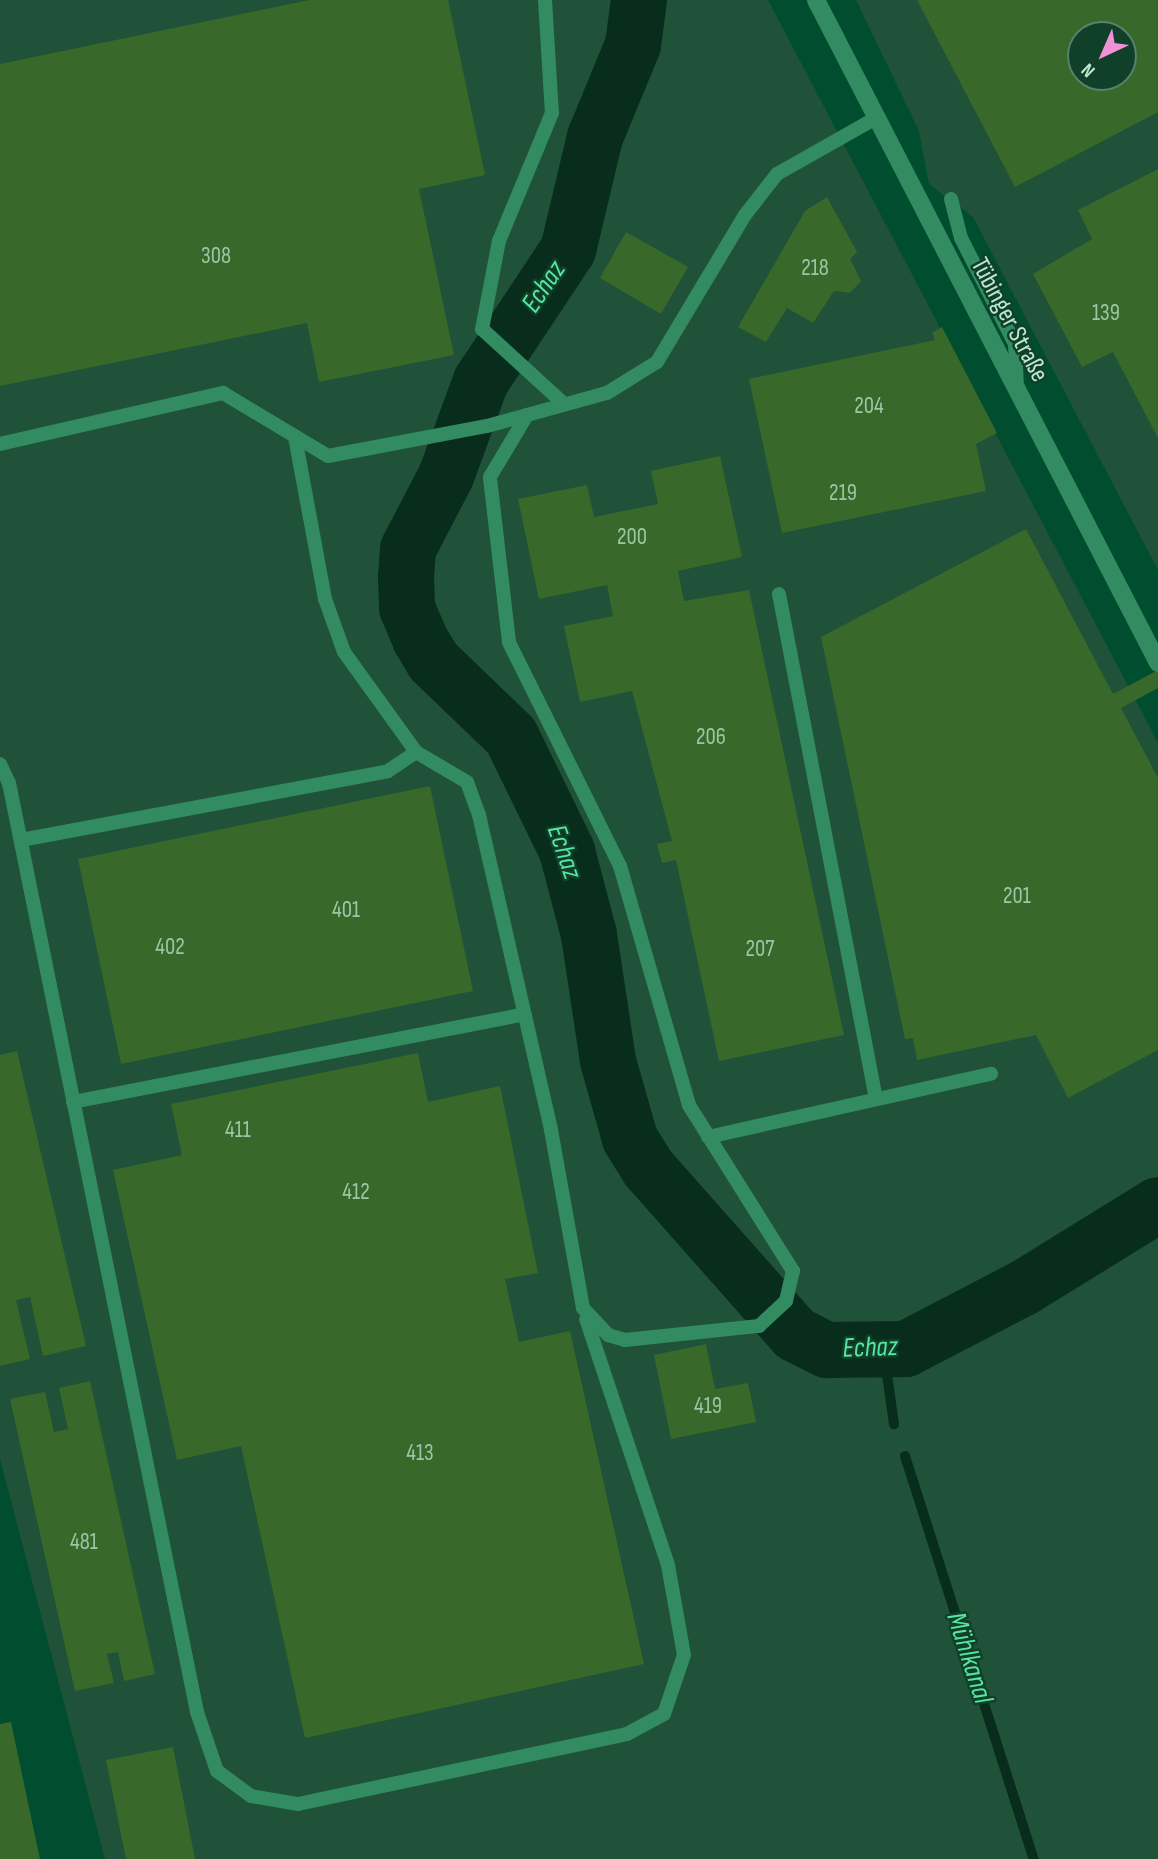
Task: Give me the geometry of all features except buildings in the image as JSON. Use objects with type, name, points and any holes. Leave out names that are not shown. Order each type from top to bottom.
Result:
[{"type":"main road","name":"Tübinger Straße","points":[[816,0],[1158,663]]},
{"type":"lane","points":[[545,0],[552,113],[499,241],[482,329],[564,404]]},
{"type":"lane","points":[[0,444],[223,393],[328,456],[487,426],[607,393],[649,370],[760,192],[790,162],[876,118]]},
{"type":"lane","points":[[951,199],[961,238],[1015,344],[1017,393]]},
{"type":"lane","points":[[527,415],[490,477],[509,642],[620,866],[689,1105],[793,1271],[786,1301],[759,1326],[625,1340],[608,1335],[583,1308]]},
{"type":"lane","points":[[0,764],[21,840],[197,1712],[217,1771],[251,1796],[298,1804],[627,1734],[664,1714],[684,1655],[668,1565],[583,1308],[525,1014],[467,782],[416,752],[344,652],[325,599],[295,437]]},
{"type":"lane","points":[[779,594],[876,1099]]},
{"type":"lane","points":[[21,840],[388,771],[416,752]]},
{"type":"lane","points":[[73,1102],[525,1014]]},
{"type":"lane","points":[[708,1136],[991,1074]]},
{"type":"shaded area","points":[[0,0],[768,0],[1158,743],[1158,1859],[105,1859],[0,1459]]},
{"type":"shaded area","points":[[856,0],[1158,0],[1158,570],[973,217],[929,184],[919,131]]},
{"type":"waterway","name":"Echaz","points":[[639,0],[633,45],[595,137],[568,250],[481,381],[446,476],[408,549],[406,577],[407,608],[420,639],[433,661],[511,736],[567,851],[589,935],[608,1061],[630,1139],[649,1169],[795,1334],[827,1350],[906,1349],[1025,1287],[1158,1205]]},
{"type":"waterway","name":"Mühlkanal","points":[[883,1346],[894,1424]]},
{"type":"waterway","name":"Mühlkanal","points":[[905,1456],[1034,1859]]}]
